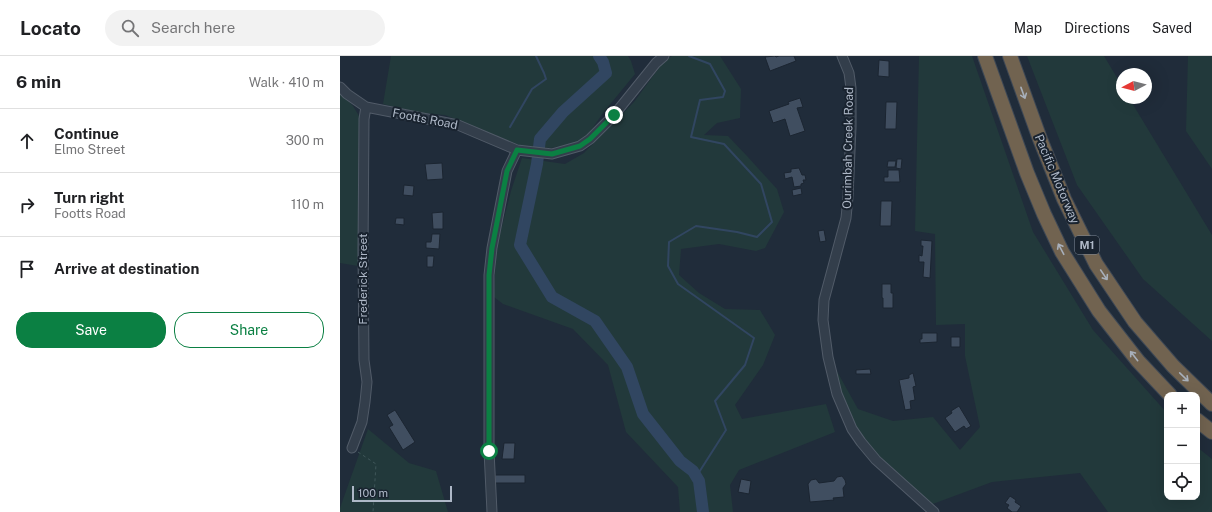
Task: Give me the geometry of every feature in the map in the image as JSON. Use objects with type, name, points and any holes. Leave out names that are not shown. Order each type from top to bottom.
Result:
[{"type":"highway","name":"Pacific Motorway","points":[[985,56],[1027,173],[1062,252],[1099,311],[1138,361],[1167,392]]},
{"type":"highway","name":"Pacific Motorway","points":[[1010,56],[1040,139],[1064,199],[1096,264],[1135,322],[1173,366],[1212,404]]},
{"type":"highway","points":[[1200,422],[1212,432]]},
{"type":"street","name":"Footts Road","points":[[340,87],[347,94],[366,107],[458,125],[520,150],[552,154],[580,146],[590,139],[614,115],[656,63],[664,56]]},
{"type":"street","name":"Ourimbah Creek Road","points":[[842,56],[849,73],[851,88],[848,197],[845,225],[824,300],[823,320],[828,357],[837,394],[852,429],[876,460],[934,512]]},
{"type":"street","name":"Frederick Street","points":[[352,448],[362,422],[366,402],[367,382],[364,360],[363,259],[364,119],[366,107]]},
{"type":"street","points":[[492,512],[489,451],[489,275],[492,248],[507,171],[520,150]]},
{"type":"path","points":[[352,448],[376,464],[374,512]]},
{"type":"green space","points":[[391,56],[628,56],[635,74],[603,113],[587,136],[576,143],[551,148],[519,145],[445,115],[412,112],[383,104]]},
{"type":"green space","points":[[672,56],[720,56],[741,89],[740,118],[717,123],[704,135],[728,136],[777,189],[784,212],[765,248],[756,251],[719,244],[681,249],[679,275],[699,293],[725,309],[760,310],[775,335],[763,365],[735,405],[742,419],[826,404],[835,432],[739,470],[730,485],[733,512],[680,512],[678,487],[626,432],[608,365],[573,329],[503,304],[494,297],[496,250],[511,191],[522,158],[565,164],[584,153],[634,102],[664,61]]},
{"type":"green space","points":[[919,56],[972,56],[1033,232],[1093,330],[1164,410],[1164,500],[1200,500],[1200,449],[1212,459],[1212,512],[1108,512],[1080,473],[992,482],[930,505],[870,450],[856,427],[842,396],[834,366],[858,409],[893,421],[933,417],[960,450],[980,427],[965,356],[965,324],[936,325],[935,234],[915,231]]},
{"type":"green space","points":[[1027,56],[1104,56],[1116,76],[1116,104],[1133,104],[1212,235],[1212,341],[1143,279],[1077,185]]},
{"type":"green space","points":[[1188,56],[1212,56],[1212,169],[1186,131]]},
{"type":"green space","points":[[340,92],[353,106],[359,116],[358,266],[340,263]]},
{"type":"green space","points":[[368,429],[409,463],[436,471],[448,512],[340,512],[340,508]]},
{"type":"building","points":[[794,56],[796,61],[770,71],[765,57]]},
{"type":"building","points":[[879,60],[889,61],[889,77],[878,76]]},
{"type":"building","points":[[800,98],[803,107],[797,108],[805,131],[790,136],[785,119],[773,123],[769,111],[789,104],[788,102]]},
{"type":"building","points":[[886,102],[897,102],[896,129],[885,129]]},
{"type":"building","points":[[897,159],[902,159],[901,169],[896,168]]},
{"type":"building","points":[[888,161],[896,161],[895,167],[887,167]]},
{"type":"building","points":[[442,163],[443,179],[427,180],[425,164]]},
{"type":"building","points":[[799,168],[802,175],[805,175],[806,180],[803,180],[804,183],[801,184],[801,186],[794,187],[792,177],[785,179],[784,173],[791,172],[791,169]]},
{"type":"building","points":[[888,170],[899,170],[900,182],[884,182],[884,177],[888,177]]},
{"type":"building","points":[[404,185],[414,186],[413,196],[403,195]]},
{"type":"building","points":[[801,188],[802,194],[793,196],[792,190]]},
{"type":"building","points":[[881,201],[892,201],[891,226],[880,226]]},
{"type":"building","points":[[443,212],[443,229],[433,229],[432,213]]},
{"type":"building","points":[[396,218],[404,218],[404,225],[395,224]]},
{"type":"building","points":[[824,230],[826,241],[820,242],[818,231]]},
{"type":"building","points":[[432,234],[440,234],[439,249],[426,248],[426,242],[431,242]]},
{"type":"building","points":[[921,240],[932,241],[930,278],[923,277],[924,262],[919,262],[919,255],[922,256],[923,246],[921,246]]},
{"type":"building","points":[[427,256],[434,256],[433,267],[427,267]]},
{"type":"building","points":[[882,284],[891,284],[891,293],[893,293],[893,308],[883,308]]},
{"type":"building","points":[[922,333],[937,333],[937,342],[920,343]]},
{"type":"building","points":[[951,337],[960,337],[960,347],[951,347]]},
{"type":"building","points":[[870,369],[871,374],[856,374],[856,370]]},
{"type":"building","points":[[913,373],[916,386],[913,387],[915,400],[910,401],[911,409],[905,410],[899,380],[909,378],[909,375]]},
{"type":"building","points":[[959,406],[971,426],[966,429],[964,426],[955,432],[945,418],[952,413],[951,411]]},
{"type":"building","points":[[395,410],[415,442],[403,450],[389,427],[393,425],[387,415]]},
{"type":"building","points":[[504,443],[515,443],[514,459],[502,459]]},
{"type":"building","points":[[495,475],[525,475],[525,483],[495,483]]},
{"type":"building","points":[[842,476],[846,484],[843,488],[844,497],[833,498],[834,500],[810,502],[808,484],[811,480],[816,479],[819,483],[834,481],[837,477]]},
{"type":"building","points":[[741,479],[751,481],[749,494],[738,492]]},
{"type":"building","points":[[1010,496],[1021,506],[1017,512],[1012,512],[1007,508],[1009,505],[1005,503]]},
{"type":"waterway","points":[[510,127],[532,89],[546,79],[536,56]]},
{"type":"waterway","points":[[599,56],[603,62],[606,73],[563,112],[540,139],[537,164],[520,245],[552,297],[595,321],[627,367],[643,414],[680,461],[693,471],[699,481],[703,512]]},
{"type":"waterway","points":[[689,56],[710,64],[725,91],[723,97],[700,100],[691,137],[724,144],[761,184],[772,222],[757,237],[737,232],[696,226],[669,242],[668,266],[678,284],[754,338],[745,365],[715,401],[726,430],[696,477]]},
{"type":"route","points":[[489,451],[489,275],[492,248],[507,171],[517,150],[552,154],[580,146],[590,139],[614,115]]}]
